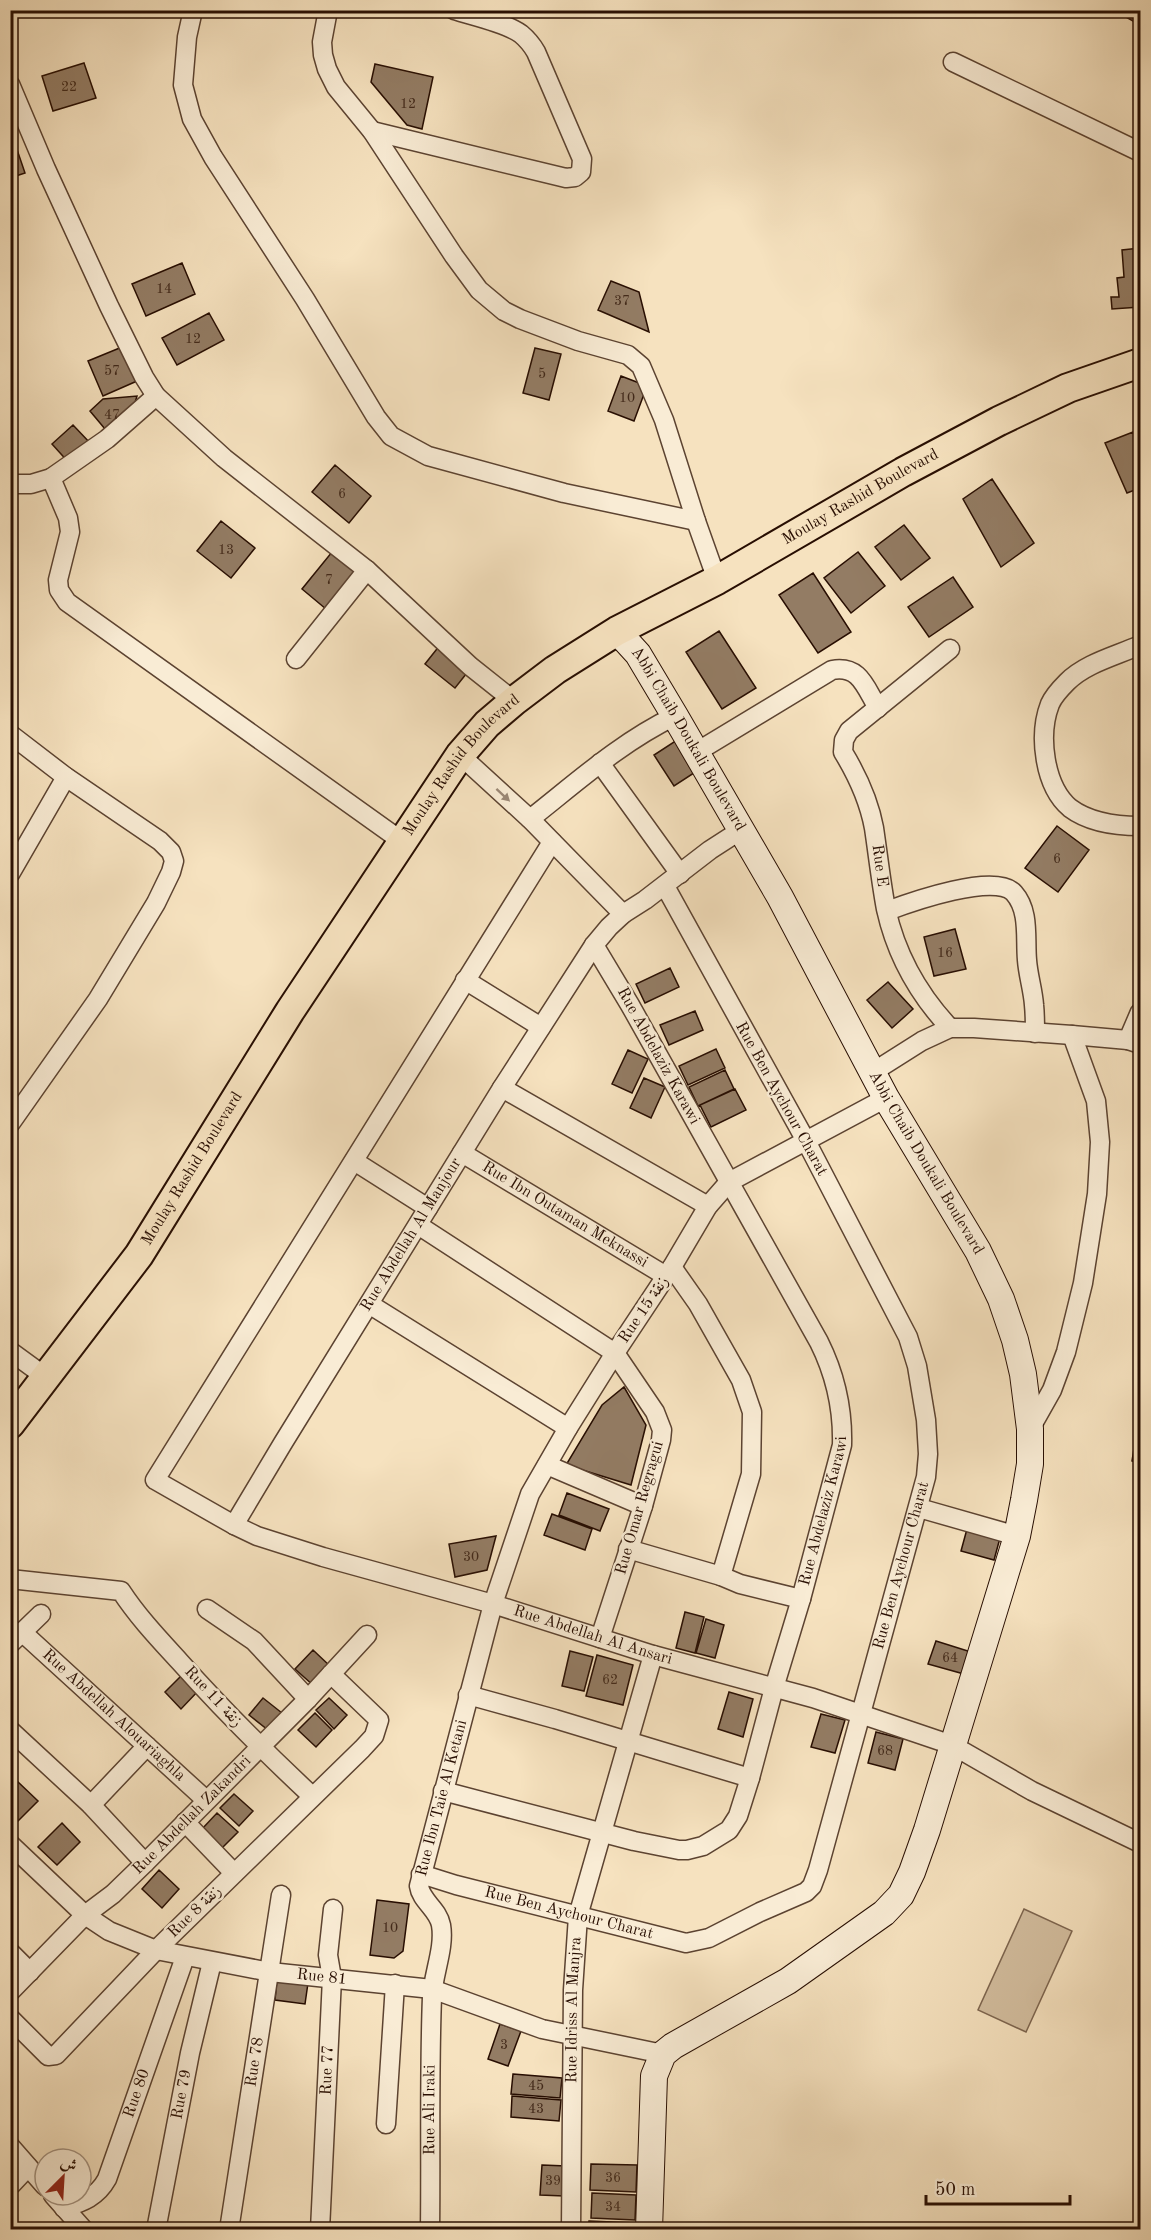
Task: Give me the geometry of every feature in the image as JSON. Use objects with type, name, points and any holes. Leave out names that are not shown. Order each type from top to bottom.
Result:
[{"type":"main road","name":"Moulay Rashid Boulevard","points":[[10,1424],[139,1255],[290,1011],[460,755],[487,724],[555,670],[617,631],[717,579],[884,483],[999,421],[1068,388],[1140,363]]},
{"type":"street","points":[[193,10],[187,37],[183,85],[192,119],[213,157],[305,298],[376,417],[391,436],[428,456],[564,493],[696,521]]},
{"type":"street","points":[[328,10],[321,42],[327,69],[336,87],[372,131],[479,290],[504,311],[539,328],[628,355],[641,366],[664,420],[717,579]]},
{"type":"street","points":[[372,131],[566,178],[575,177],[581,172],[582,159],[536,52],[528,40],[508,27],[454,10]]},
{"type":"street","points":[[953,62],[1140,152]]},
{"type":"street","points":[[10,84],[109,306],[144,377],[156,396],[224,458],[367,570],[470,666],[514,702]]},
{"type":"street","points":[[10,484],[31,484],[51,478],[107,440],[156,396]]},
{"type":"street","points":[[51,478],[68,518],[70,532],[58,580],[58,590],[67,602],[403,842]]},
{"type":"street","points":[[296,659],[367,570]]},
{"type":"street","name":"Abbi Chaib Doukali Boulevard","points":[[617,631],[638,654],[675,716],[780,897],[886,1098],[978,1251],[1001,1299],[1017,1351],[1030,1429],[1030,1464],[1017,1536],[927,1830],[901,1895],[884,1913],[788,1981],[725,2015],[663,2054]]},
{"type":"street","points":[[1140,645],[1085,668],[1066,683],[1051,703],[1044,727],[1045,753],[1061,798],[1072,809],[1091,819],[1116,826],[1140,826]]},
{"type":"street","name":"Rue E","points":[[950,649],[849,731],[843,747],[843,752],[863,792],[874,827],[887,911],[898,945],[916,984],[935,1012],[950,1028]]},
{"type":"street","points":[[695,753],[832,670],[848,669],[855,673],[861,678],[878,708]]},
{"type":"street","points":[[530,819],[600,763],[643,733],[675,716]]},
{"type":"street","points":[[10,734],[66,777],[160,841],[171,852],[174,861],[156,903],[98,999],[17,1101],[10,1124]]},
{"type":"street","points":[[460,755],[530,819],[623,914]]},
{"type":"street","points":[[600,763],[680,874]]},
{"type":"street","points":[[10,874],[66,777]]},
{"type":"street","name":"Rue Abdellah Al Manjour","points":[[234,1525],[502,1088],[594,945],[623,914],[741,830]]},
{"type":"street","points":[[428,1208],[354,1161],[552,842]]},
{"type":"street","points":[[887,911],[920,899],[977,887],[998,885],[1011,890],[1018,898],[1025,916],[1027,964],[1035,1006],[1035,1033]]},
{"type":"street","name":"Rue Ben Aychour Charat","points":[[422,1874],[456,1886],[662,1938],[694,1943],[806,1892],[814,1881],[826,1847],[879,1646],[919,1508],[928,1454],[921,1388],[913,1349],[875,1271],[806,1141],[665,886]]},
{"type":"street","name":"Rue Abdelaziz Karawi","points":[[443,1791],[665,1848],[695,1849],[723,1835],[734,1824],[750,1778],[842,1445],[837,1389],[831,1366],[762,1237],[594,945]]},
{"type":"street","points":[[465,980],[541,1027]]},
{"type":"street","points":[[873,1072],[922,1041],[950,1028],[1072,1035],[1134,1042],[1140,1012]]},
{"type":"street","points":[[1030,1429],[1052,1390],[1066,1352],[1083,1283],[1098,1184],[1100,1142],[1096,1101],[1072,1035]]},
{"type":"street","points":[[502,1088],[708,1206]]},
{"type":"street","name":"Rue 15 زنقة","points":[[493,1604],[530,1494],[568,1428],[669,1272],[708,1206],[729,1182],[886,1098]]},
{"type":"street","name":"Rue Ibn Outaman Meknassi","points":[[462,1153],[669,1272]]},
{"type":"street","name":"Rue Abdellah Al Ansari","points":[[354,1161],[155,1480],[257,1536],[323,1557],[493,1604],[652,1655],[862,1714],[952,1745],[1032,1791],[1140,1843]]},
{"type":"street","points":[[418,1225],[615,1353]]},
{"type":"street","points":[[669,1272],[698,1304],[741,1380],[752,1412],[751,1474],[721,1576]]},
{"type":"street","points":[[369,1304],[568,1428]]},
{"type":"street","points":[[10,1351],[46,1378]]},
{"type":"street","name":"Rue Omar Regragui","points":[[600,1638],[643,1506],[662,1430],[655,1412],[615,1353]]},
{"type":"street","points":[[547,1465],[643,1506]]},
{"type":"street","points":[[919,1508],[1017,1536]]},
{"type":"street","points":[[628,1548],[721,1576],[740,1584],[801,1599]]},
{"type":"street","name":"Rue 11 زنقة","points":[[10,1579],[121,1591],[153,1634],[259,1747],[312,1796]]},
{"type":"street","name":"Rue Ibn Taie Al Ketani","points":[[432,1989],[441,1924],[435,1911],[420,1891],[422,1874],[493,1604]]},
{"type":"street","points":[[207,1609],[254,1641],[308,1699]]},
{"type":"street","points":[[16,1638],[41,1614]]},
{"type":"street","name":"Rue Abdellah Zakandri","points":[[10,1992],[85,1915],[113,1894],[145,1863],[308,1699],[367,1635]]},
{"type":"street","name":"Rue Abdellah Alouariaghla","points":[[16,1638],[147,1746],[206,1800]]},
{"type":"street","name":"Rue Idriss Al Manjra","points":[[570,2229],[574,1952],[578,1916],[652,1655]]},
{"type":"street","name":"Rue 8 زنقة","points":[[10,2018],[48,2056],[56,2055],[156,1950],[362,1749],[374,1736],[379,1720],[331,1674]]},
{"type":"street","points":[[468,1695],[750,1778]]},
{"type":"street","points":[[10,1730],[91,1805],[145,1863]]},
{"type":"street","points":[[91,1805],[147,1746]]},
{"type":"street","points":[[185,1822],[234,1873]]},
{"type":"street","name":"Rue 81","points":[[10,1844],[85,1915],[109,1931],[156,1950],[270,1972],[432,1989],[542,2029],[663,2054]]},
{"type":"street","name":"Rue 78","points":[[229,2229],[281,1895]]},
{"type":"street","name":"Rue 77","points":[[320,2229],[332,1978],[328,1955],[333,1909]]},
{"type":"street","points":[[10,1952],[30,1972]]},
{"type":"street","name":"Rue 80","points":[[93,2195],[107,2180],[185,1956]]},
{"type":"street","name":"Rue 79","points":[[156,2229],[177,2118],[212,1962]]},
{"type":"street","points":[[386,2124],[395,1984]]},
{"type":"street","name":"Rue Ali Iraki","points":[[430,2229],[432,1989]]},
{"type":"street","points":[[649,2229],[654,2076],[663,2054]]},
{"type":"street","points":[[10,2146],[33,2173]]},
{"type":"street","points":[[10,2186],[28,2167]]},
{"type":"street","points":[[64,2207],[84,2229]]},
{"type":"shaded area","points":[[1024,1909],[1072,1931],[1026,2032],[978,2010]]},
{"type":"building","points":[[1127,10],[1140,10],[1140,25],[1124,16]]},
{"type":"building","points":[[84,63],[96,98],[53,111],[42,76]]},
{"type":"building","points":[[375,64],[433,77],[422,129],[407,125],[371,82]]},
{"type":"building","points":[[10,129],[25,173],[10,178]]},
{"type":"building","points":[[1140,248],[1140,307],[1112,309],[1111,297],[1119,297],[1117,278],[1124,277],[1122,250]]},
{"type":"building","points":[[182,263],[195,294],[146,316],[132,284]]},
{"type":"building","points":[[611,281],[639,292],[649,332],[598,310]]},
{"type":"building","points":[[209,313],[224,340],[177,365],[162,338]]},
{"type":"building","points":[[122,347],[137,381],[103,396],[88,361]]},
{"type":"building","points":[[535,348],[561,354],[549,400],[523,393]]},
{"type":"building","points":[[621,376],[647,386],[634,421],[608,411]]},
{"type":"building","points":[[137,396],[130,419],[110,435],[90,411],[103,399]]},
{"type":"building","points":[[73,425],[91,444],[70,464],[52,444]]},
{"type":"building","points":[[1133,432],[1140,450],[1140,488],[1127,493],[1105,443]]},
{"type":"building","points":[[335,465],[371,496],[349,523],[312,492]]},
{"type":"building","points":[[992,479],[1034,543],[1001,567],[963,499]]},
{"type":"building","points":[[221,521],[255,548],[231,578],[197,551]]},
{"type":"building","points":[[904,525],[930,558],[901,580],[875,547]]},
{"type":"building","points":[[332,552],[356,572],[326,609],[302,589]]},
{"type":"building","points":[[858,552],[885,586],[851,613],[824,578]]},
{"type":"building","points":[[813,573],[851,632],[818,653],[779,595]]},
{"type":"building","points":[[953,577],[973,607],[929,637],[908,607]]},
{"type":"building","points":[[719,631],[756,688],[722,709],[686,652]]},
{"type":"building","points":[[440,645],[470,669],[455,688],[425,664]]},
{"type":"building","points":[[677,740],[697,771],[674,786],[654,755]]},
{"type":"building","points":[[1057,826],[1089,850],[1058,892],[1025,868]]},
{"type":"building","points":[[955,929],[966,969],[934,976],[924,937]]},
{"type":"building","points":[[670,968],[679,987],[645,1003],[636,984]]},
{"type":"building","points":[[888,982],[913,1009],[892,1028],[867,1000]]},
{"type":"building","points":[[695,1011],[703,1030],[669,1045],[660,1025]]},
{"type":"building","points":[[716,1049],[725,1068],[688,1085],[679,1066]]},
{"type":"building","points":[[628,1050],[648,1059],[632,1093],[612,1084]]},
{"type":"building","points":[[725,1070],[734,1089],[698,1106],[689,1087]]},
{"type":"building","points":[[644,1078],[665,1087],[651,1118],[630,1108]]},
{"type":"building","points":[[735,1089],[746,1110],[711,1127],[700,1105]]},
{"type":"building","points":[[624,1387],[646,1425],[631,1485],[566,1465],[602,1405]]},
{"type":"building","points":[[1140,1412],[1140,1463],[1132,1461]]},
{"type":"building","points":[[567,1493],[609,1509],[600,1531],[559,1515]]},
{"type":"building","points":[[552,1514],[592,1529],[585,1550],[544,1535]]},
{"type":"building","points":[[967,1529],[1000,1538],[994,1560],[961,1551]]},
{"type":"building","points":[[496,1536],[487,1570],[455,1577],[449,1544]]},
{"type":"building","points":[[685,1612],[704,1617],[695,1653],[676,1648]]},
{"type":"building","points":[[706,1619],[724,1625],[715,1658],[696,1653]]},
{"type":"building","points":[[936,1641],[971,1652],[964,1674],[928,1664]]},
{"type":"building","points":[[313,1650],[331,1667],[314,1686],[295,1669]]},
{"type":"building","points":[[570,1651],[593,1657],[584,1691],[562,1686]]},
{"type":"building","points":[[597,1655],[633,1665],[623,1705],[586,1696]]},
{"type":"building","points":[[183,1674],[199,1690],[181,1709],[165,1692]]},
{"type":"building","points":[[729,1692],[753,1699],[743,1737],[718,1729]]},
{"type":"building","points":[[263,1698],[282,1713],[268,1730],[249,1715]]},
{"type":"building","points":[[329,1698],[347,1715],[334,1729],[316,1710]]},
{"type":"building","points":[[315,1713],[332,1730],[316,1747],[298,1730]]},
{"type":"building","points":[[821,1714],[845,1720],[835,1753],[811,1747]]},
{"type":"building","points":[[876,1732],[903,1739],[895,1770],[868,1763]]},
{"type":"building","points":[[17,1781],[38,1801],[14,1825],[10,1821],[10,1788]]},
{"type":"building","points":[[234,1794],[253,1811],[239,1826],[220,1808]]},
{"type":"building","points":[[217,1813],[238,1832],[222,1848],[202,1829]]},
{"type":"building","points":[[62,1823],[80,1842],[57,1865],[38,1847]]},
{"type":"building","points":[[159,1870],[179,1889],[162,1908],[142,1889]]},
{"type":"building","points":[[377,1900],[409,1904],[403,1951],[394,1958],[370,1955]]},
{"type":"building","points":[[277,1979],[308,1983],[305,2004],[275,2000]]},
{"type":"building","points":[[500,2024],[521,2031],[508,2066],[488,2059]]},
{"type":"building","points":[[513,2074],[562,2078],[560,2098],[511,2094]]},
{"type":"building","points":[[512,2096],[561,2100],[559,2121],[511,2117]]},
{"type":"building","points":[[591,2164],[637,2165],[636,2192],[590,2190]]},
{"type":"building","points":[[542,2165],[566,2166],[564,2196],[540,2195]]},
{"type":"building","points":[[592,2193],[636,2195],[635,2220],[591,2218]]},
{"type":"building","points":[[589,2221],[635,2223],[635,2230],[588,2230]]}]
